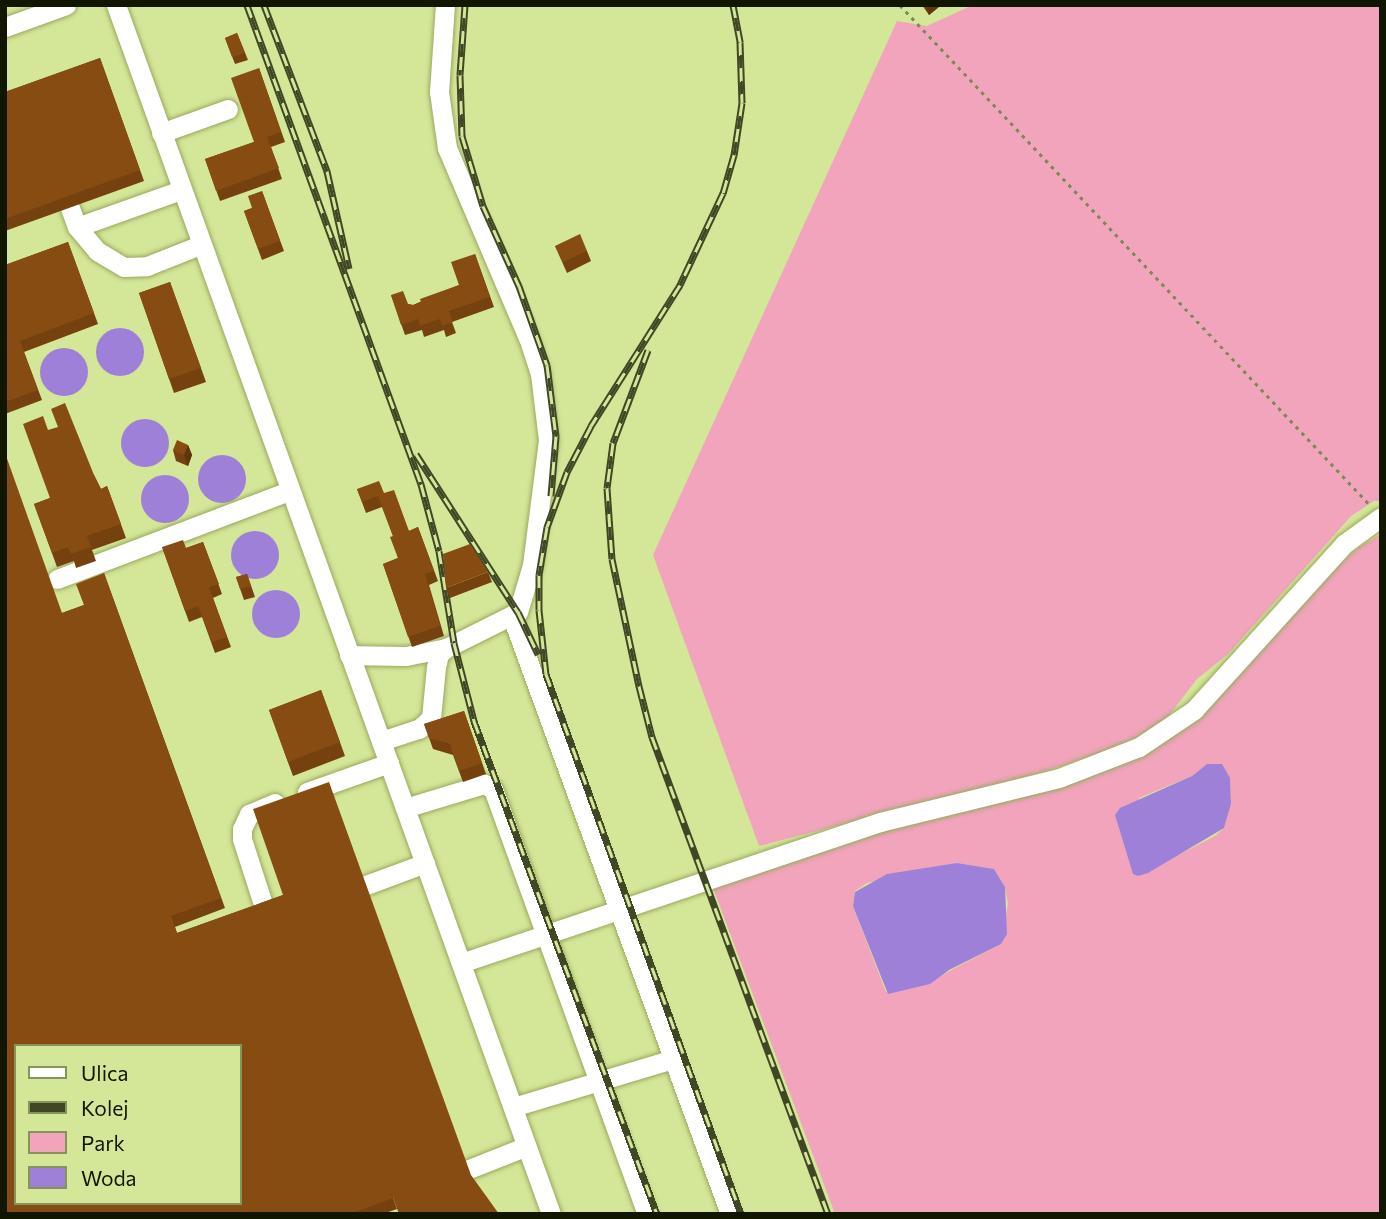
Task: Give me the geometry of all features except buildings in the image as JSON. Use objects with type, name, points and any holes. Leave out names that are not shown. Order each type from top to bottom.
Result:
[{"type":"lane","points":[[5,27],[66,5]]},
{"type":"lane","points":[[116,5],[200,246],[551,1214]]},
{"type":"lane","points":[[349,655],[406,656],[446,648],[512,617],[521,605],[531,565],[548,425],[540,374],[528,338],[447,148],[439,92],[445,5]]},
{"type":"lane","points":[[161,133],[228,109]]},
{"type":"lane","points":[[77,227],[181,190]]},
{"type":"lane","points":[[70,208],[77,227],[97,251],[124,267],[147,266],[200,246]]},
{"type":"lane","points":[[57,579],[289,491]]},
{"type":"lane","points":[[461,963],[880,822],[1059,778],[1139,747],[1194,710],[1376,512]]},
{"type":"lane","points":[[512,617],[730,1214]]},
{"type":"lane","points":[[381,741],[419,729],[431,718],[436,667],[439,654],[446,648]]},
{"type":"lane","points":[[262,901],[242,839],[242,829],[249,814],[389,763]]},
{"type":"lane","points":[[405,808],[490,785],[647,1214]]},
{"type":"lane","points":[[366,885],[425,863]]},
{"type":"lane","points":[[513,1107],[673,1059]]},
{"type":"lane","points":[[469,1169],[527,1146]]},
{"type":"path","points":[[900,5],[1376,512]]},
{"type":"green space","points":[[973,5],[1381,5],[1381,501],[1374,501],[1351,516],[1228,654],[1197,679],[1160,727],[1105,752],[1043,772],[759,846],[653,555],[897,21],[927,26]]},
{"type":"green space","points":[[1381,534],[1381,1214],[835,1214],[713,888],[851,837],[1124,762],[1164,742],[1199,719],[1320,582],[1358,548]],"holes":[[[1207,764],[1230,778],[1231,804],[1224,828],[1215,836],[1138,876],[1139,798],[1192,776]],[[957,863],[994,869],[1005,887],[1008,904],[1001,944],[940,976],[886,992],[853,906],[855,891],[867,883]]]},
{"type":"water","points":[[120,328],[137,335],[144,352],[137,369],[120,376],[103,369],[96,352],[103,335]]},
{"type":"water","points":[[64,348],[81,355],[88,372],[81,389],[64,396],[47,389],[40,372],[47,355]]},
{"type":"water","points":[[145,419],[162,426],[169,443],[162,460],[145,467],[128,460],[121,443],[128,426]]},
{"type":"water","points":[[222,455],[239,462],[246,479],[239,496],[222,503],[205,496],[198,479],[205,462]]},
{"type":"water","points":[[165,475],[182,482],[189,499],[182,516],[165,523],[148,516],[141,499],[148,482]]},
{"type":"water","points":[[255,531],[272,538],[279,555],[272,572],[255,579],[238,572],[231,555],[238,538]]},
{"type":"water","points":[[276,590],[293,597],[300,614],[293,631],[276,638],[259,631],[252,614],[259,597]]},
{"type":"water","points":[[1207,764],[1222,764],[1230,778],[1231,804],[1224,828],[1148,873],[1138,876],[1133,874],[1115,815],[1120,808],[1192,776]]},
{"type":"water","points":[[957,863],[994,869],[1005,887],[1007,934],[1001,944],[949,970],[930,984],[888,994],[853,906],[855,892],[887,874]]},
{"type":"railway","points":[[247,5],[421,484],[439,551],[454,643],[474,721],[657,1214]]},
{"type":"railway","points":[[264,5],[327,171],[349,269]]},
{"type":"railway","points":[[465,5],[460,75],[462,136],[483,206],[519,286],[547,365],[556,436],[551,496]]},
{"type":"railway","points":[[733,5],[740,42],[742,103],[734,155],[723,193],[680,285],[591,426],[567,472],[547,527],[539,575],[539,610],[546,674],[741,1214]]},
{"type":"railway","points":[[648,350],[613,443],[607,488],[612,559],[652,737],[828,1214]]},
{"type":"railway","points":[[416,454],[518,612],[538,654]]}]
